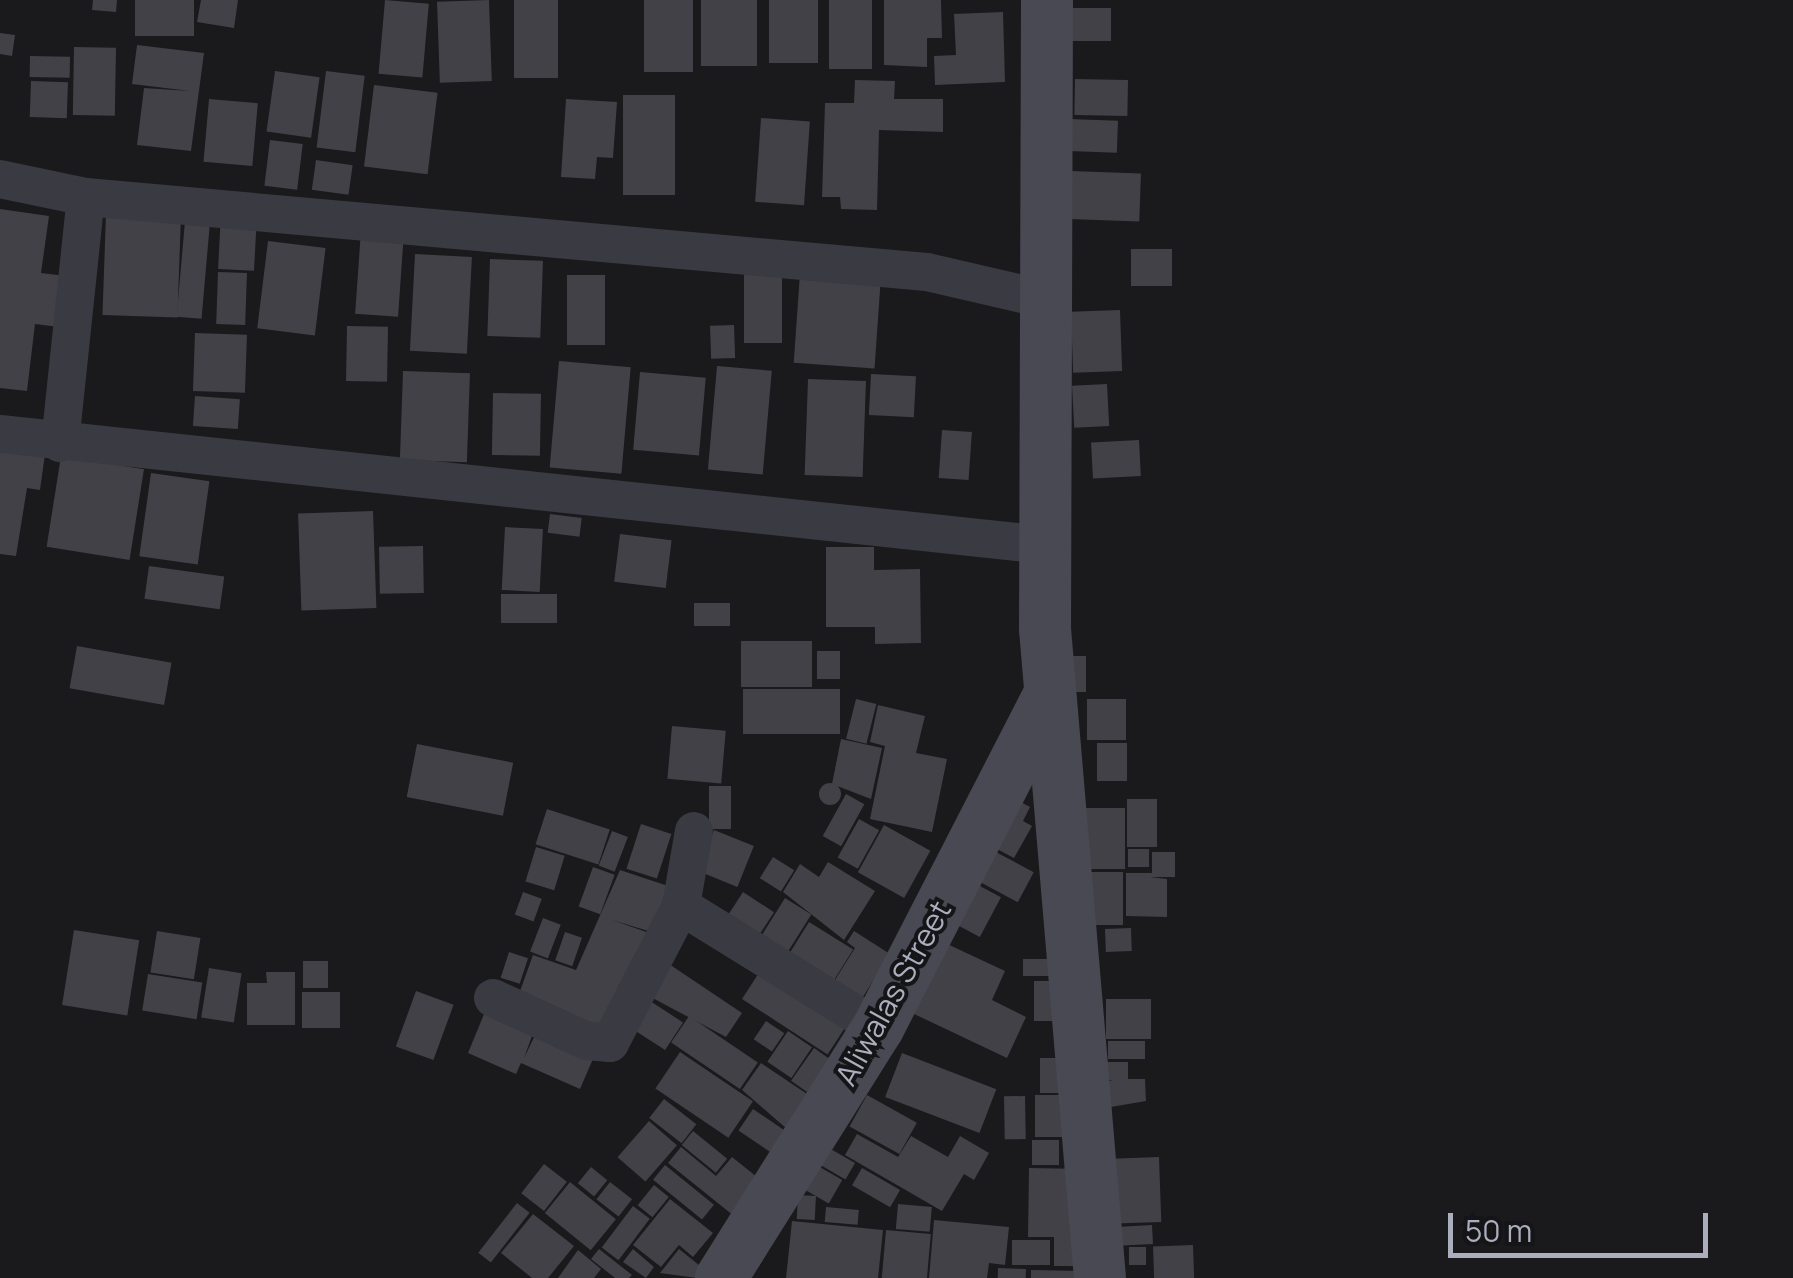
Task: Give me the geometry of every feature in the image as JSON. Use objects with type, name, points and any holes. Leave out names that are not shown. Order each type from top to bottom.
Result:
[{"type":"street","points":[[1047,0],[1048,697],[1063,807],[1100,1278]]},
{"type":"street","points":[[0,179],[86,197],[927,272],[1048,300]]},
{"type":"street","points":[[60,444],[86,197]]},
{"type":"street","points":[[0,434],[60,444],[1046,545]]},
{"type":"street","name":"Aliwalas Street","points":[[720,1278],[878,1028],[1048,697]]},
{"type":"street","points":[[493,998],[587,1041],[610,1043],[680,906],[694,831]]},
{"type":"street","points":[[680,906],[878,1028]]},
{"type":"building","points":[[93,0],[117,0],[116,12],[92,10]]},
{"type":"building","points":[[135,0],[194,0],[194,36],[135,36]]},
{"type":"building","points":[[201,0],[238,0],[234,28],[197,22]]},
{"type":"building","points":[[385,0],[429,4],[422,78],[379,74]]},
{"type":"building","points":[[489,0],[492,81],[440,83],[437,2]]},
{"type":"building","points":[[514,0],[558,0],[558,78],[514,78]]},
{"type":"building","points":[[644,0],[693,0],[693,72],[644,72]]},
{"type":"building","points":[[701,0],[757,0],[757,66],[701,66]]},
{"type":"building","points":[[769,0],[818,0],[818,63],[769,63]]},
{"type":"building","points":[[829,0],[872,0],[872,69],[829,69]]},
{"type":"building","points":[[884,0],[941,0],[942,38],[927,38],[927,67],[884,65]]},
{"type":"building","points":[[1070,8],[1111,8],[1111,41],[1070,41]]},
{"type":"building","points":[[1003,12],[1005,82],[935,85],[934,56],[956,55],[954,14]]},
{"type":"building","points":[[0,33],[15,35],[12,56],[0,54]]},
{"type":"building","points":[[137,45],[204,53],[191,151],[137,145],[144,88],[190,91],[132,84]]},
{"type":"building","points":[[74,47],[116,48],[115,116],[73,115]]},
{"type":"building","points":[[30,56],[70,57],[70,78],[30,77]]},
{"type":"building","points":[[275,71],[320,77],[311,138],[267,131]]},
{"type":"building","points":[[326,71],[365,76],[355,152],[317,147]]},
{"type":"building","points":[[1075,79],[1128,80],[1127,116],[1074,115]]},
{"type":"building","points":[[855,80],[895,81],[894,99],[943,99],[943,132],[879,130],[877,210],[841,209],[840,197],[822,197],[825,103],[854,103]]},
{"type":"building","points":[[31,81],[68,82],[67,118],[30,117]]},
{"type":"building","points":[[374,85],[438,93],[428,174],[364,166]]},
{"type":"building","points":[[623,95],[675,95],[675,195],[623,195]]},
{"type":"building","points":[[209,99],[258,103],[252,166],[204,162]]},
{"type":"building","points":[[566,99],[617,102],[613,158],[597,157],[595,179],[561,177]]},
{"type":"building","points":[[761,118],[810,121],[804,205],[755,202]]},
{"type":"building","points":[[1069,119],[1118,121],[1117,153],[1068,151]]},
{"type":"building","points":[[270,140],[303,144],[297,190],[264,186]]},
{"type":"building","points":[[316,160],[353,165],[348,195],[312,190]]},
{"type":"building","points":[[1071,171],[1141,173],[1139,221],[1069,219]]},
{"type":"building","points":[[0,209],[49,216],[41,273],[66,276],[59,327],[35,324],[27,391],[0,388]]},
{"type":"building","points":[[221,213],[257,215],[254,271],[218,269]]},
{"type":"building","points":[[106,214],[181,217],[177,318],[102,315]]},
{"type":"building","points":[[185,221],[210,223],[202,319],[177,317]]},
{"type":"building","points":[[361,230],[404,233],[398,317],[355,314]]},
{"type":"building","points":[[268,241],[326,248],[315,335],[257,328]]},
{"type":"building","points":[[1131,249],[1172,249],[1172,286],[1131,286]]},
{"type":"building","points":[[415,254],[472,257],[467,354],[410,351]]},
{"type":"building","points":[[490,259],[543,261],[540,338],[487,336]]},
{"type":"building","points":[[744,268],[782,268],[782,343],[744,343]]},
{"type":"building","points":[[218,272],[247,273],[245,325],[216,324]]},
{"type":"building","points":[[800,273],[881,279],[875,368],[794,363]]},
{"type":"building","points":[[567,275],[605,275],[605,345],[567,345]]},
{"type":"building","points":[[1120,310],[1122,371],[1073,373],[1071,312]]},
{"type":"building","points":[[734,325],[735,358],[711,359],[710,326]]},
{"type":"building","points":[[347,326],[388,327],[387,382],[346,381]]},
{"type":"building","points":[[195,333],[247,335],[245,393],[193,391]]},
{"type":"building","points":[[559,361],[631,367],[621,474],[550,468]]},
{"type":"building","points":[[717,366],[772,371],[763,474],[708,470]]},
{"type":"building","points":[[403,371],[470,373],[467,462],[400,460]]},
{"type":"building","points":[[640,372],[706,378],[699,455],[633,450]]},
{"type":"building","points":[[871,374],[916,376],[914,417],[869,415]]},
{"type":"building","points":[[808,379],[866,381],[863,477],[805,475]]},
{"type":"building","points":[[1107,384],[1109,426],[1074,428],[1072,386]]},
{"type":"building","points":[[493,393],[541,394],[540,456],[492,455]]},
{"type":"building","points":[[195,396],[240,399],[238,429],[193,426]]},
{"type":"building","points":[[942,430],[972,432],[969,480],[939,478]]},
{"type":"building","points":[[1139,440],[1141,476],[1093,478],[1091,443]]},
{"type":"building","points":[[0,446],[45,454],[40,490],[27,488],[16,556],[0,554]]},
{"type":"building","points":[[61,456],[144,469],[130,560],[47,547]]},
{"type":"building","points":[[151,473],[209,481],[198,564],[139,556]]},
{"type":"building","points":[[373,511],[376,608],[301,611],[298,514]]},
{"type":"building","points":[[550,514],[582,518],[579,537],[548,533]]},
{"type":"building","points":[[505,527],[543,529],[540,592],[502,590]]},
{"type":"building","points":[[620,534],[672,540],[666,588],[614,582]]},
{"type":"building","points":[[423,546],[424,593],[380,594],[379,547]]},
{"type":"building","points":[[826,547],[874,547],[874,570],[920,569],[921,643],[875,644],[875,627],[826,627]]},
{"type":"building","points":[[149,566],[224,577],[220,609],[144,599]]},
{"type":"building","points":[[501,594],[557,594],[557,623],[501,623]]},
{"type":"building","points":[[694,603],[730,603],[730,626],[694,626]]},
{"type":"building","points":[[741,641],[812,641],[812,687],[741,687]]},
{"type":"building","points":[[77,646],[172,663],[164,705],[70,688]]},
{"type":"building","points":[[817,651],[840,651],[840,679],[817,679]]},
{"type":"building","points":[[1060,656],[1086,656],[1086,692],[1060,692]]},
{"type":"building","points":[[743,689],[840,689],[840,734],[743,734]]},
{"type":"building","points":[[856,699],[876,704],[866,744],[846,739]]},
{"type":"building","points":[[1087,699],[1126,699],[1126,740],[1087,740]]},
{"type":"building","points":[[878,705],[925,716],[916,753],[947,759],[932,832],[870,819],[885,746],[870,742]]},
{"type":"building","points":[[672,726],[726,731],[721,784],[667,779]]},
{"type":"building","points":[[841,739],[882,748],[871,799],[832,784]]},
{"type":"building","points":[[1097,743],[1127,743],[1127,781],[1097,781]]},
{"type":"building","points":[[417,744],[513,763],[503,816],[407,797]]},
{"type":"building","points":[[830,783],[838,786],[838,802],[830,805],[822,802],[819,794],[822,786]]},
{"type":"building","points":[[709,786],[731,786],[731,829],[709,829]]},
{"type":"building","points":[[846,794],[864,804],[841,846],[823,836]]},
{"type":"building","points":[[1006,794],[1030,807],[1023,821],[1032,826],[1014,858],[980,840]]},
{"type":"building","points":[[1127,799],[1157,799],[1157,847],[1127,847]]},
{"type":"building","points":[[1086,808],[1125,808],[1125,869],[1086,869]]},
{"type":"building","points":[[547,809],[610,829],[598,865],[536,844]]},
{"type":"building","points":[[859,819],[879,830],[858,869],[838,857]]},
{"type":"building","points":[[641,824],[671,834],[657,879],[626,869]]},
{"type":"building","points":[[884,825],[930,851],[904,898],[858,872]]},
{"type":"building","points":[[714,830],[754,846],[737,887],[698,871]]},
{"type":"building","points":[[612,831],[628,837],[615,872],[599,866]]},
{"type":"building","points":[[536,847],[565,856],[554,890],[525,881]]},
{"type":"building","points":[[1128,849],[1149,849],[1149,867],[1128,867]]},
{"type":"building","points":[[994,851],[1034,872],[1018,902],[978,881]]},
{"type":"building","points":[[1152,852],[1175,852],[1175,877],[1150,877],[1167,879],[1167,917],[1126,916],[1126,873],[1152,873]]},
{"type":"building","points":[[773,857],[794,870],[781,891],[760,878]]},
{"type":"building","points":[[828,862],[875,891],[844,940],[783,892],[800,864],[819,877]]},
{"type":"building","points":[[593,867],[615,875],[600,914],[579,906]]},
{"type":"building","points":[[620,870],[671,887],[655,933],[612,920],[655,935],[636,990],[619,984],[601,1035],[515,1005],[533,955],[576,970]]},
{"type":"building","points":[[1088,872],[1123,872],[1123,925],[1088,925]]},
{"type":"building","points":[[963,877],[1001,897],[980,937],[942,917]]},
{"type":"building","points":[[523,892],[542,899],[534,921],[515,915]]},
{"type":"building","points":[[743,892],[774,912],[752,947],[721,926]]},
{"type":"building","points":[[785,898],[811,914],[781,964],[754,947]]},
{"type":"building","points":[[543,918],[561,925],[548,958],[530,952]]},
{"type":"building","points":[[809,922],[853,950],[827,992],[783,964]]},
{"type":"building","points":[[1131,928],[1132,951],[1106,952],[1105,929]]},
{"type":"building","points":[[74,930],[139,940],[127,1015],[62,1005]]},
{"type":"building","points":[[157,931],[200,938],[194,979],[150,972]]},
{"type":"building","points":[[854,931],[890,954],[856,1008],[828,991],[855,948],[847,942]]},
{"type":"building","points":[[565,932],[582,938],[572,966],[555,960]]},
{"type":"building","points":[[945,943],[1005,971],[992,1000],[1026,1017],[1007,1058],[912,1013]]},
{"type":"building","points":[[509,952],[528,958],[520,984],[501,978]]},
{"type":"building","points":[[1023,959],[1060,959],[1060,976],[1023,976]]},
{"type":"building","points":[[303,961],[328,961],[328,988],[303,988]]},
{"type":"building","points":[[666,962],[742,1013],[726,1037],[645,994]]},
{"type":"building","points":[[766,962],[852,1018],[828,1054],[742,999]]},
{"type":"building","points":[[209,968],[242,973],[234,1023],[201,1017]]},
{"type":"building","points":[[266,972],[295,972],[295,1025],[247,1025],[247,983],[267,983]]},
{"type":"building","points":[[148,974],[202,983],[197,1019],[142,1011]]},
{"type":"building","points":[[1034,981],[1060,981],[1060,1021],[1034,1021]]},
{"type":"building","points":[[416,991],[454,1005],[433,1060],[396,1046]]},
{"type":"building","points":[[302,992],[340,992],[340,1028],[302,1028]]},
{"type":"building","points":[[647,999],[683,1022],[665,1050],[629,1027]]},
{"type":"building","points":[[1106,999],[1151,999],[1151,1039],[1106,1039]]},
{"type":"building","points":[[489,1002],[537,1022],[524,1058],[539,1027],[596,1052],[580,1089],[521,1063],[516,1074],[468,1053]]},
{"type":"building","points":[[689,1016],[758,1062],[740,1089],[671,1043]]},
{"type":"building","points":[[766,1021],[784,1033],[772,1052],[754,1039]]},
{"type":"building","points":[[788,1031],[812,1047],[791,1078],[767,1062]]},
{"type":"building","points":[[1108,1041],[1145,1041],[1145,1059],[1108,1059]]},
{"type":"building","points":[[814,1048],[834,1062],[811,1095],[791,1081]]},
{"type":"building","points":[[680,1052],[753,1101],[728,1138],[655,1088]]},
{"type":"building","points":[[902,1053],[996,1089],[979,1133],[885,1097]]},
{"type":"building","points":[[1040,1058],[1071,1058],[1071,1093],[1040,1093]]},
{"type":"building","points":[[1099,1062],[1128,1062],[1128,1079],[1145,1079],[1146,1101],[1099,1109],[1098,1081],[1113,1081],[1099,1078]]},
{"type":"building","points":[[761,1063],[810,1096],[787,1129],[742,1090]]},
{"type":"building","points":[[867,1095],[917,1123],[899,1154],[850,1126]]},
{"type":"building","points":[[1035,1095],[1065,1095],[1065,1137],[1035,1137]]},
{"type":"building","points":[[1004,1096],[1025,1096],[1026,1139],[1005,1139]]},
{"type":"building","points":[[664,1099],[696,1124],[682,1143],[649,1118]]},
{"type":"building","points":[[753,1109],[787,1132],[772,1153],[738,1131]]},
{"type":"building","points":[[649,1121],[677,1145],[645,1182],[618,1157]]},
{"type":"building","points":[[693,1131],[727,1159],[716,1173],[682,1145]]},
{"type":"building","points":[[857,1134],[898,1157],[911,1136],[948,1157],[960,1136],[989,1153],[974,1180],[964,1174],[942,1211],[845,1155]]},
{"type":"building","points":[[1032,1140],[1059,1140],[1059,1165],[1032,1165]]},
{"type":"building","points":[[681,1147],[716,1176],[732,1157],[762,1181],[734,1216],[668,1163]]},
{"type":"building","points":[[829,1148],[855,1163],[845,1179],[820,1164]]},
{"type":"building","points":[[1159,1157],[1161,1222],[1107,1224],[1105,1159]]},
{"type":"building","points":[[544,1164],[567,1182],[544,1211],[521,1193]]},
{"type":"building","points":[[665,1165],[714,1205],[702,1219],[653,1180]]},
{"type":"building","points":[[818,1166],[842,1180],[829,1203],[804,1189]]},
{"type":"building","points":[[591,1167],[607,1180],[594,1197],[578,1183]]},
{"type":"building","points":[[862,1168],[900,1190],[890,1207],[852,1185]]},
{"type":"building","points":[[1029,1168],[1083,1169],[1081,1266],[1054,1266],[1054,1237],[1028,1237]]},
{"type":"building","points":[[570,1182],[616,1219],[591,1250],[545,1213]]},
{"type":"building","points":[[610,1182],[632,1199],[619,1217],[596,1199]]},
{"type":"building","points":[[654,1185],[669,1197],[652,1217],[638,1205]]},
{"type":"building","points":[[798,1195],[816,1196],[815,1220],[797,1219]]},
{"type":"building","points":[[670,1199],[713,1233],[693,1257],[679,1245],[661,1267],[633,1245]]},
{"type":"building","points":[[517,1203],[530,1213],[491,1262],[478,1253]]},
{"type":"building","points":[[898,1204],[932,1207],[930,1232],[896,1229]]},
{"type":"building","points":[[633,1206],[650,1219],[618,1260],[602,1248]]},
{"type":"building","points":[[826,1207],[859,1210],[858,1225],[825,1222]]},
{"type":"building","points":[[533,1214],[574,1246],[548,1278],[532,1278],[501,1253]]},
{"type":"building","points":[[934,1220],[1009,1227],[1005,1265],[989,1263],[987,1278],[929,1278]]},
{"type":"building","points":[[792,1221],[883,1230],[878,1278],[786,1278]]},
{"type":"building","points":[[1152,1225],[1153,1244],[1112,1246],[1111,1227]]},
{"type":"building","points":[[886,1230],[931,1234],[927,1278],[882,1278]]},
{"type":"building","points":[[1012,1240],[1050,1240],[1050,1265],[1012,1265]]},
{"type":"building","points":[[1193,1245],[1194,1278],[1154,1278],[1153,1246]]},
{"type":"building","points":[[1129,1247],[1146,1247],[1146,1265],[1129,1265]]},
{"type":"building","points":[[599,1249],[632,1275],[615,1278],[591,1259]]},
{"type":"building","points":[[633,1249],[654,1267],[646,1278],[623,1262]]},
{"type":"building","points":[[679,1249],[704,1269],[697,1278],[660,1273]]},
{"type":"building","points":[[578,1250],[601,1269],[594,1278],[558,1278]]},
{"type":"building","points":[[998,1268],[1026,1269],[1026,1278],[998,1278]]},
{"type":"building","points":[[1031,1270],[1084,1271],[1084,1278],[1031,1278]]}]
